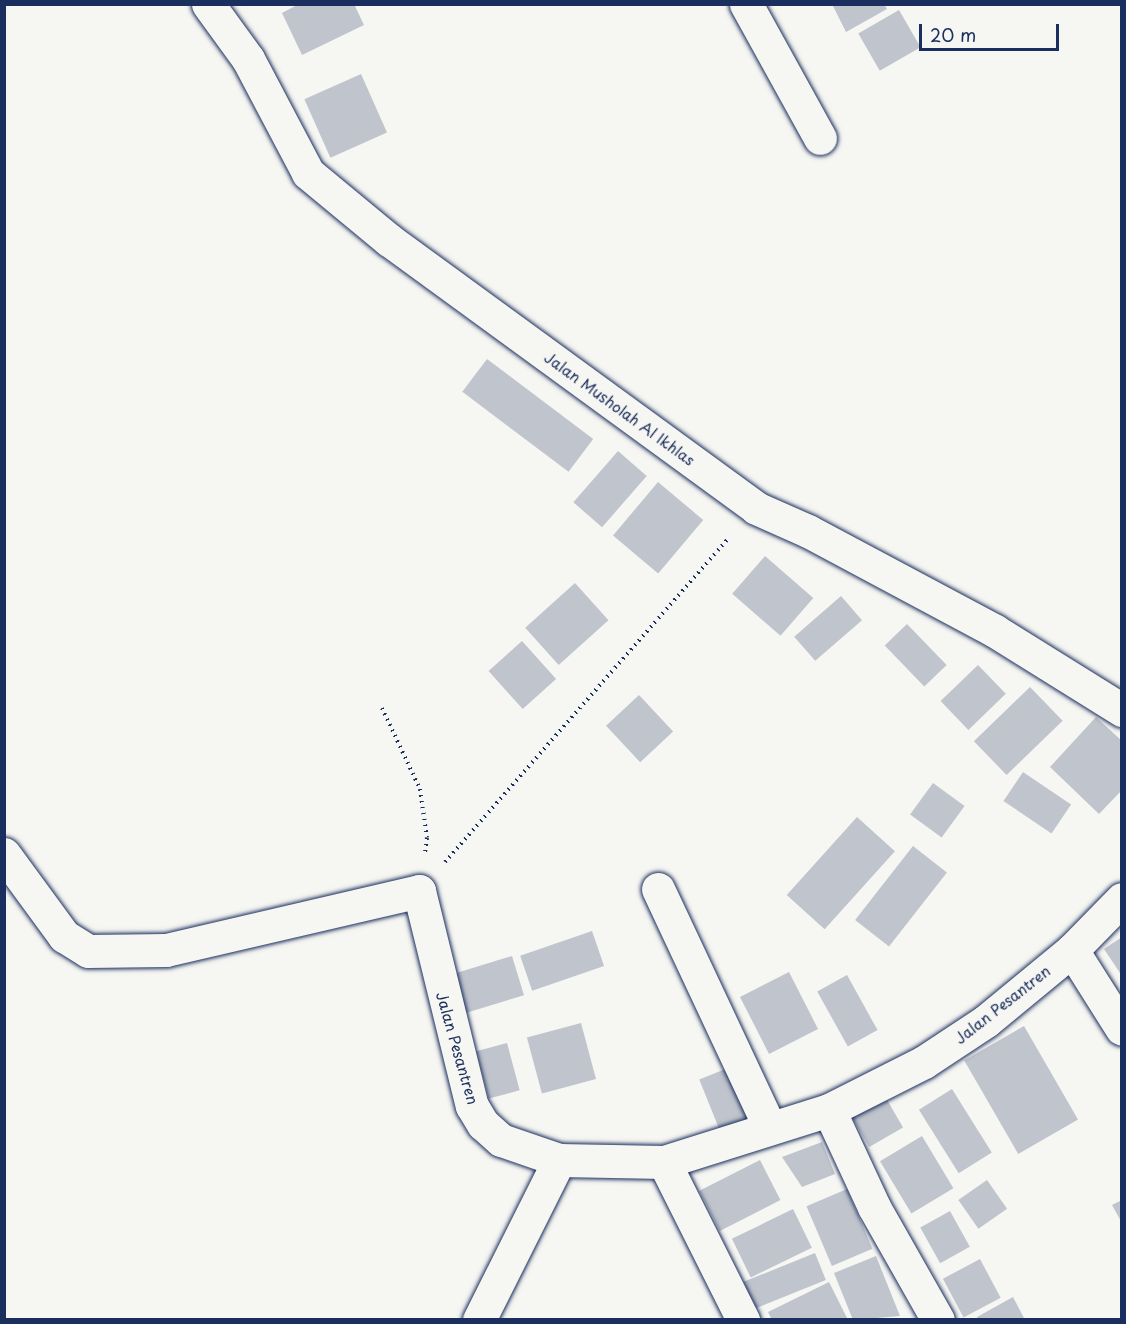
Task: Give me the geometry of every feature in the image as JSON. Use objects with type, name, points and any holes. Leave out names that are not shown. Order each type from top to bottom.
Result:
[{"type":"street","name":"Jalan Musholah Al Ikhlas","points":[[208,4],[248,59],[308,173],[389,240],[756,508],[808,531],[995,631],[1122,710]]},
{"type":"street","points":[[746,4],[820,138]]},
{"type":"street","points":[[4,854],[64,936],[87,951],[166,950],[419,891]]},
{"type":"street","points":[[658,889],[769,1126]]},
{"type":"street","name":"Jalan Pesantren","points":[[419,891],[472,1106],[483,1124],[501,1140],[559,1160],[664,1162],[769,1126],[829,1110],[924,1062],[986,1021],[1072,950],[1122,898]]},
{"type":"street","points":[[1072,950],[1122,1029]]},
{"type":"street","points":[[829,1110],[874,1207],[938,1320]]},
{"type":"street","points":[[479,1320],[559,1160]]},
{"type":"street","points":[[664,1162],[743,1320]]},
{"type":"path","points":[[419,891],[756,508]]},
{"type":"path","points":[[382,708],[420,789],[428,838],[419,891]]},
{"type":"building","points":[[299,4],[354,4],[364,25],[302,55],[282,13]]},
{"type":"building","points":[[832,4],[884,4],[887,9],[846,32]]},
{"type":"building","points":[[899,10],[920,47],[880,71],[858,34]]},
{"type":"building","points":[[361,74],[387,132],[330,158],[304,99]]},
{"type":"building","points":[[487,359],[593,439],[569,472],[462,392]]},
{"type":"building","points":[[618,451],[647,476],[602,527],[573,502]]},
{"type":"building","points":[[658,482],[703,520],[658,574],[613,536]]},
{"type":"building","points":[[765,556],[813,598],[780,636],[732,594]]},
{"type":"building","points":[[575,583],[608,620],[559,665],[525,628]]},
{"type":"building","points":[[841,596],[862,620],[815,661],[794,637]]},
{"type":"building","points":[[907,624],[947,665],[924,687],[885,646]]},
{"type":"building","points":[[522,641],[556,679],[523,709],[489,671]]},
{"type":"building","points":[[978,665],[1006,694],[968,730],[941,701]]},
{"type":"building","points":[[1030,687],[1063,721],[1007,775],[974,741]]},
{"type":"building","points":[[639,695],[673,732],[640,762],[606,726]]},
{"type":"building","points":[[1096,717],[1122,741],[1122,790],[1099,814],[1050,767]]},
{"type":"building","points":[[1023,772],[1071,804],[1052,833],[1003,801]]},
{"type":"building","points":[[933,783],[965,806],[942,837],[910,815]]},
{"type":"building","points":[[857,817],[895,851],[825,929],[787,895]]},
{"type":"building","points":[[913,846],[947,872],[889,947],[855,920]]},
{"type":"building","points":[[592,931],[604,966],[532,991],[520,956]]},
{"type":"building","points":[[1122,937],[1122,976],[1104,949]]},
{"type":"building","points":[[512,956],[524,995],[455,1016],[443,977]]},
{"type":"building","points":[[789,972],[818,1029],[769,1054],[740,997]]},
{"type":"building","points":[[847,975],[878,1030],[848,1047],[817,991]]},
{"type":"building","points":[[581,1023],[596,1079],[542,1094],[527,1037]]},
{"type":"building","points":[[1024,1026],[1078,1120],[1018,1154],[964,1060]]},
{"type":"building","points":[[507,1043],[520,1090],[489,1099],[476,1051]]},
{"type":"building","points":[[728,1068],[749,1121],[721,1132],[699,1080]]},
{"type":"building","points":[[952,1089],[992,1153],[959,1173],[919,1110]]},
{"type":"building","points":[[886,1098],[903,1127],[869,1147],[852,1118]]},
{"type":"building","points":[[922,1136],[953,1188],[911,1214],[880,1161]]},
{"type":"building","points":[[822,1142],[835,1174],[802,1187],[782,1157]]},
{"type":"building","points":[[760,1160],[780,1200],[720,1231],[699,1191]]},
{"type":"building","points":[[987,1180],[1007,1209],[978,1229],[958,1200]]},
{"type":"building","points":[[847,1189],[872,1249],[832,1266],[806,1206]]},
{"type":"building","points":[[1122,1200],[1122,1223],[1112,1205]]},
{"type":"building","points":[[793,1209],[812,1248],[751,1277],[732,1239]]},
{"type":"building","points":[[950,1211],[970,1247],[940,1263],[920,1227]]},
{"type":"building","points":[[815,1253],[826,1280],[754,1309],[744,1282]]},
{"type":"building","points":[[876,1256],[900,1316],[853,1320],[834,1273]]},
{"type":"building","points":[[980,1259],[1001,1298],[964,1318],[943,1279]]},
{"type":"building","points":[[829,1282],[848,1320],[772,1320],[768,1312]]},
{"type":"building","points":[[1013,1297],[1025,1320],[978,1320],[977,1317]]}]
